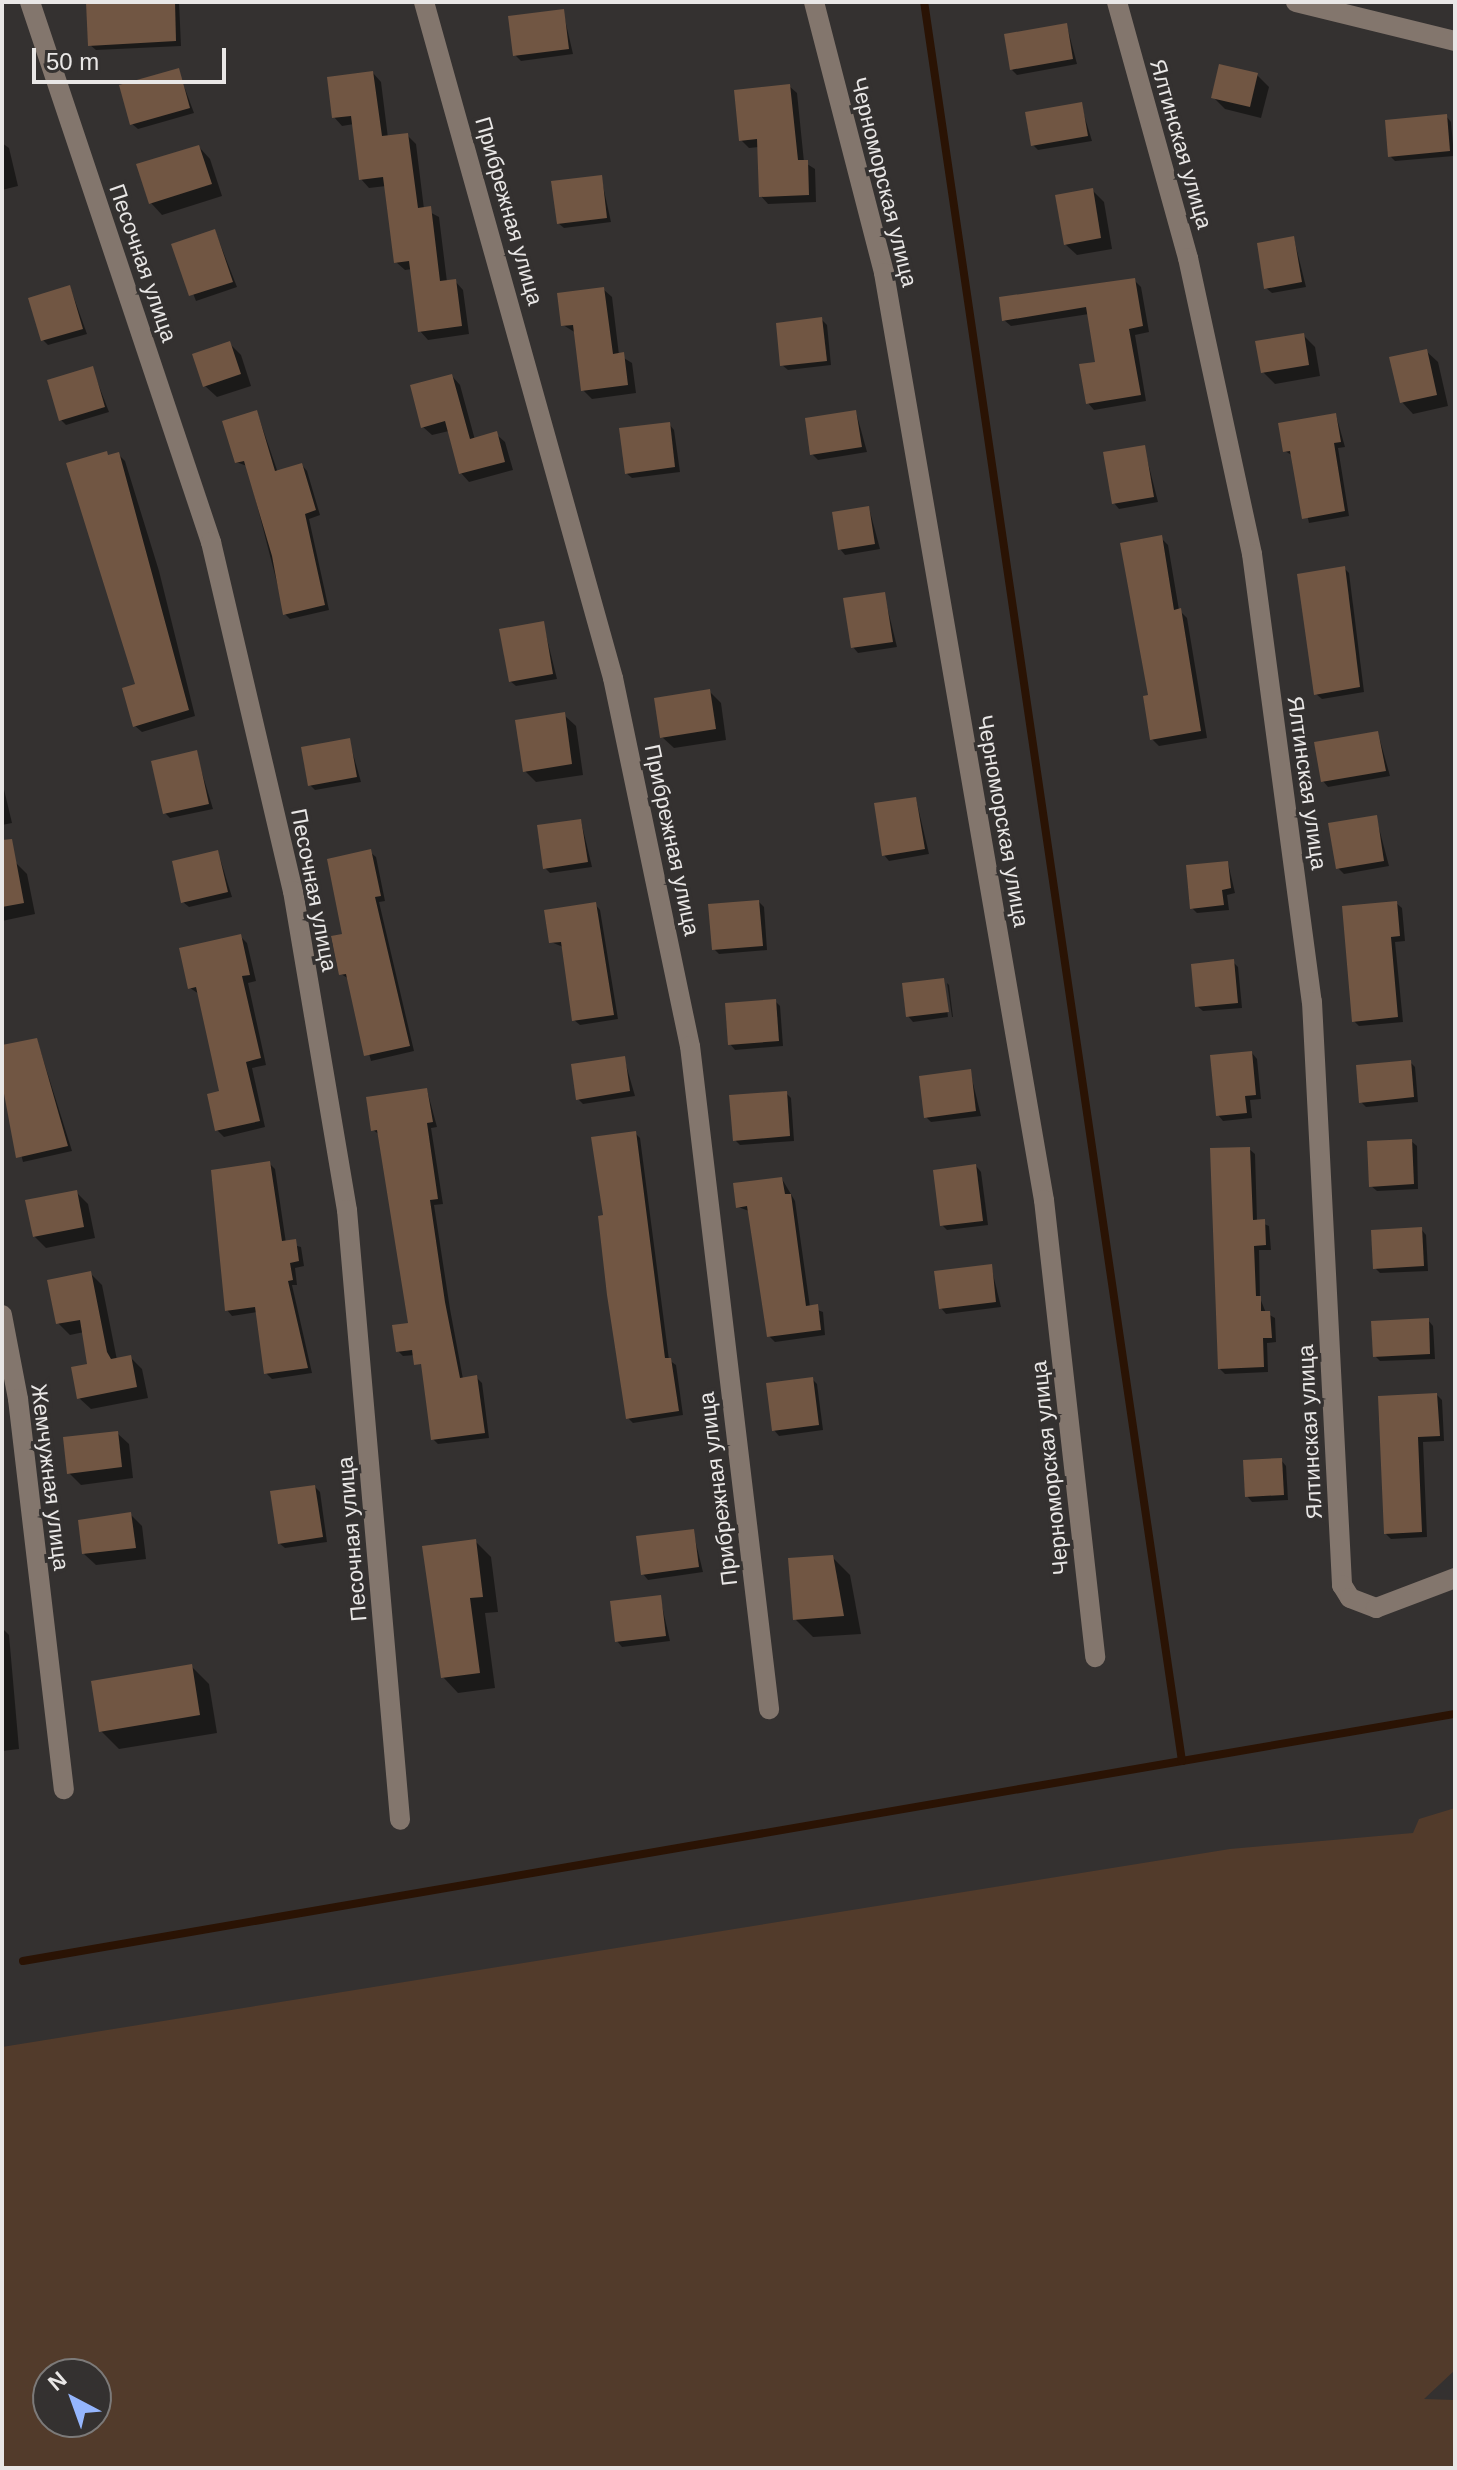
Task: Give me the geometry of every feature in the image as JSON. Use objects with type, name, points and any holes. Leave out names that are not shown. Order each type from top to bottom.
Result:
[{"type":"street","name":"Песочная улица","points":[[30,2],[211,542],[293,891],[347,1210],[400,1820]]},
{"type":"street","name":"Прибрежная улица","points":[[424,2],[613,678],[690,1046],[769,1709]]},
{"type":"street","name":"Черноморская улица","points":[[814,2],[884,273],[1044,1200],[1095,1657]]},
{"type":"street","name":"Ялтинская улица","points":[[1117,2],[1188,258],[1252,554],[1312,1002],[1342,1585],[1350,1598],[1376,1608],[1455,1578]]},
{"type":"street","points":[[1296,2],[1455,41]]},
{"type":"street","name":"Жемчужная улица","points":[[2,1315],[18,1399],[64,1789]]},
{"type":"shaded area","points":[[1455,1808],[1455,2370],[1424,2399],[1455,2400],[1455,2468],[2,2468],[2,2047],[1230,1849],[1413,1833],[1419,1819]]},
{"type":"building","points":[[86,2],[175,2],[176,41],[88,46]]},
{"type":"building","points":[[564,9],[569,49],[513,56],[508,16]]},
{"type":"building","points":[[1067,23],[1073,59],[1010,70],[1004,34]]},
{"type":"building","points":[[1219,64],[1258,73],[1250,107],[1211,98]]},
{"type":"building","points":[[179,68],[190,108],[130,125],[119,85]]},
{"type":"building","points":[[373,71],[382,136],[408,133],[418,208],[431,206],[440,281],[456,279],[462,326],[418,332],[409,261],[394,263],[383,177],[359,180],[351,116],[332,118],[327,77]]},
{"type":"building","points":[[790,84],[798,160],[808,160],[809,195],[759,197],[757,139],[739,141],[734,90]]},
{"type":"building","points":[[1082,102],[1088,136],[1031,146],[1025,112]]},
{"type":"building","points":[[1447,114],[1450,151],[1388,157],[1385,120]]},
{"type":"building","points":[[199,145],[212,184],[149,204],[136,164]]},
{"type":"building","points":[[602,175],[607,218],[557,224],[551,181]]},
{"type":"building","points":[[1093,188],[1101,238],[1064,245],[1055,195]]},
{"type":"building","points":[[215,229],[233,282],[189,296],[171,244]]},
{"type":"building","points":[[1294,236],[1302,282],[1264,289],[1257,243]]},
{"type":"building","points":[[1135,278],[1143,326],[1129,329],[1141,395],[1086,404],[1079,364],[1095,362],[1086,307],[1002,321],[999,297]]},
{"type":"building","points":[[70,285],[83,329],[41,341],[28,298]]},
{"type":"building","points":[[604,287],[613,354],[624,352],[628,385],[581,391],[573,325],[561,326],[557,293]]},
{"type":"building","points":[[822,317],[827,361],[780,366],[776,323]]},
{"type":"building","points":[[1304,333],[1309,365],[1261,373],[1255,341]]},
{"type":"building","points":[[230,341],[241,374],[203,387],[192,354]]},
{"type":"building","points":[[1427,349],[1437,395],[1400,403],[1389,357]]},
{"type":"building","points":[[93,366],[105,407],[59,421],[47,380]]},
{"type":"building","points":[[452,374],[470,439],[497,431],[505,462],[459,474],[445,421],[421,428],[410,385]]},
{"type":"building","points":[[257,410],[275,471],[302,463],[316,510],[305,514],[325,605],[283,615],[272,556],[244,461],[235,463],[222,421]]},
{"type":"building","points":[[856,410],[862,447],[810,455],[805,418]]},
{"type":"building","points":[[1336,413],[1341,442],[1334,443],[1345,511],[1302,519],[1290,451],[1283,452],[1278,423]]},
{"type":"building","points":[[670,422],[675,467],[625,474],[619,428]]},
{"type":"building","points":[[1145,445],[1154,497],[1112,504],[1103,452]]},
{"type":"building","points":[[107,451],[108,455],[119,452],[189,710],[133,727],[122,688],[135,684],[66,463]]},
{"type":"building","points":[[869,506],[875,544],[838,550],[832,512]]},
{"type":"building","points":[[1162,535],[1174,610],[1181,608],[1201,731],[1150,740],[1143,696],[1148,695],[1120,543]]},
{"type":"building","points":[[1345,566],[1360,687],[1314,695],[1297,574]]},
{"type":"building","points":[[885,592],[893,642],[851,648],[843,598]]},
{"type":"building","points":[[544,621],[553,674],[509,682],[499,629]]},
{"type":"building","points":[[710,689],[716,729],[660,738],[654,698]]},
{"type":"building","points":[[565,712],[572,764],[523,772],[515,720]]},
{"type":"building","points":[[1378,731],[1386,771],[1321,782],[1314,742]]},
{"type":"building","points":[[350,738],[357,777],[308,786],[301,747]]},
{"type":"building","points":[[197,750],[209,804],[163,814],[151,761]]},
{"type":"building","points":[[916,797],[925,849],[882,856],[874,803]]},
{"type":"building","points":[[1377,815],[1384,861],[1336,869],[1328,823]]},
{"type":"building","points":[[581,819],[588,862],[543,869],[537,825]]},
{"type":"building","points":[[12,839],[24,903],[2,907],[2,840]]},
{"type":"building","points":[[371,849],[381,896],[375,897],[410,1046],[364,1056],[346,974],[339,975],[331,936],[342,934],[327,859]]},
{"type":"building","points":[[218,850],[228,892],[181,903],[172,861]]},
{"type":"building","points":[[1228,861],[1231,888],[1222,890],[1224,905],[1190,909],[1186,865]]},
{"type":"building","points":[[759,900],[763,946],[712,950],[708,904]]},
{"type":"building","points":[[1397,901],[1400,936],[1391,937],[1398,1017],[1352,1022],[1342,906]]},
{"type":"building","points":[[596,902],[614,1015],[572,1021],[561,942],[549,943],[544,910]]},
{"type":"building","points":[[241,934],[250,975],[242,976],[261,1058],[246,1062],[260,1121],[215,1131],[207,1094],[219,1091],[196,987],[188,989],[179,948]]},
{"type":"building","points":[[1234,959],[1238,1003],[1195,1007],[1191,964]]},
{"type":"building","points":[[944,978],[949,1012],[906,1017],[902,983]]},
{"type":"building","points":[[776,999],[779,1041],[728,1045],[725,1003]]},
{"type":"building","points":[[37,1038],[68,1146],[16,1158],[2,1083],[2,1045]]},
{"type":"building","points":[[1252,1051],[1256,1095],[1245,1096],[1247,1113],[1216,1116],[1210,1055]]},
{"type":"building","points":[[625,1056],[630,1091],[576,1100],[571,1064]]},
{"type":"building","points":[[1411,1060],[1414,1097],[1359,1103],[1356,1065]]},
{"type":"building","points":[[971,1069],[976,1111],[924,1118],[919,1076]]},
{"type":"building","points":[[427,1088],[433,1122],[427,1123],[438,1199],[430,1200],[445,1302],[460,1378],[477,1375],[485,1433],[431,1440],[421,1364],[414,1365],[412,1350],[396,1352],[392,1325],[408,1323],[377,1130],[371,1131],[366,1097]]},
{"type":"building","points":[[787,1091],[790,1136],[733,1141],[729,1095]]},
{"type":"building","points":[[636,1131],[665,1358],[671,1358],[679,1411],[626,1419],[607,1295],[598,1216],[603,1215],[591,1137]]},
{"type":"building","points":[[1412,1139],[1414,1184],[1369,1187],[1367,1141]]},
{"type":"building","points":[[1250,1147],[1253,1220],[1265,1219],[1266,1245],[1254,1246],[1256,1296],[1261,1296],[1261,1311],[1270,1311],[1272,1338],[1263,1338],[1264,1367],[1218,1369],[1210,1148]]},
{"type":"building","points":[[270,1161],[282,1241],[296,1239],[299,1261],[290,1263],[293,1280],[288,1281],[308,1368],[264,1374],[255,1307],[225,1311],[211,1170]]},
{"type":"building","points":[[976,1164],[983,1221],[940,1226],[933,1170]]},
{"type":"building","points":[[782,1177],[785,1194],[791,1194],[806,1306],[818,1304],[821,1330],[767,1337],[747,1206],[736,1208],[733,1183]]},
{"type":"building","points":[[77,1190],[84,1227],[33,1237],[25,1200]]},
{"type":"building","points":[[1422,1227],[1424,1266],[1373,1269],[1371,1230]]},
{"type":"building","points":[[992,1264],[996,1302],[939,1309],[934,1271]]},
{"type":"building","points":[[91,1271],[107,1352],[111,1359],[131,1355],[137,1387],[77,1399],[71,1367],[87,1364],[80,1320],[56,1324],[47,1280]]},
{"type":"building","points":[[1429,1318],[1430,1354],[1373,1357],[1371,1321]]},
{"type":"building","points":[[813,1377],[819,1425],[772,1431],[766,1383]]},
{"type":"building","points":[[1437,1393],[1440,1436],[1418,1437],[1422,1532],[1384,1534],[1378,1396]]},
{"type":"building","points":[[118,1431],[122,1467],[67,1474],[63,1437]]},
{"type":"building","points":[[1282,1458],[1284,1495],[1245,1497],[1243,1460]]},
{"type":"building","points":[[315,1485],[323,1537],[278,1544],[270,1491]]},
{"type":"building","points":[[131,1512],[136,1548],[82,1554],[78,1520]]},
{"type":"building","points":[[694,1529],[699,1567],[641,1575],[636,1536]]},
{"type":"building","points":[[476,1539],[483,1597],[470,1598],[480,1673],[441,1678],[422,1546]]},
{"type":"building","points":[[833,1555],[844,1616],[793,1620],[788,1558]]},
{"type":"building","points":[[661,1595],[666,1636],[615,1642],[610,1601]]},
{"type":"building","points":[[192,1664],[200,1715],[99,1732],[91,1681]]},
{"type":"waterway","points":[[23,1961],[1182,1761],[924,2]]},
{"type":"waterway","points":[[1182,1761],[1455,1714]]}]
